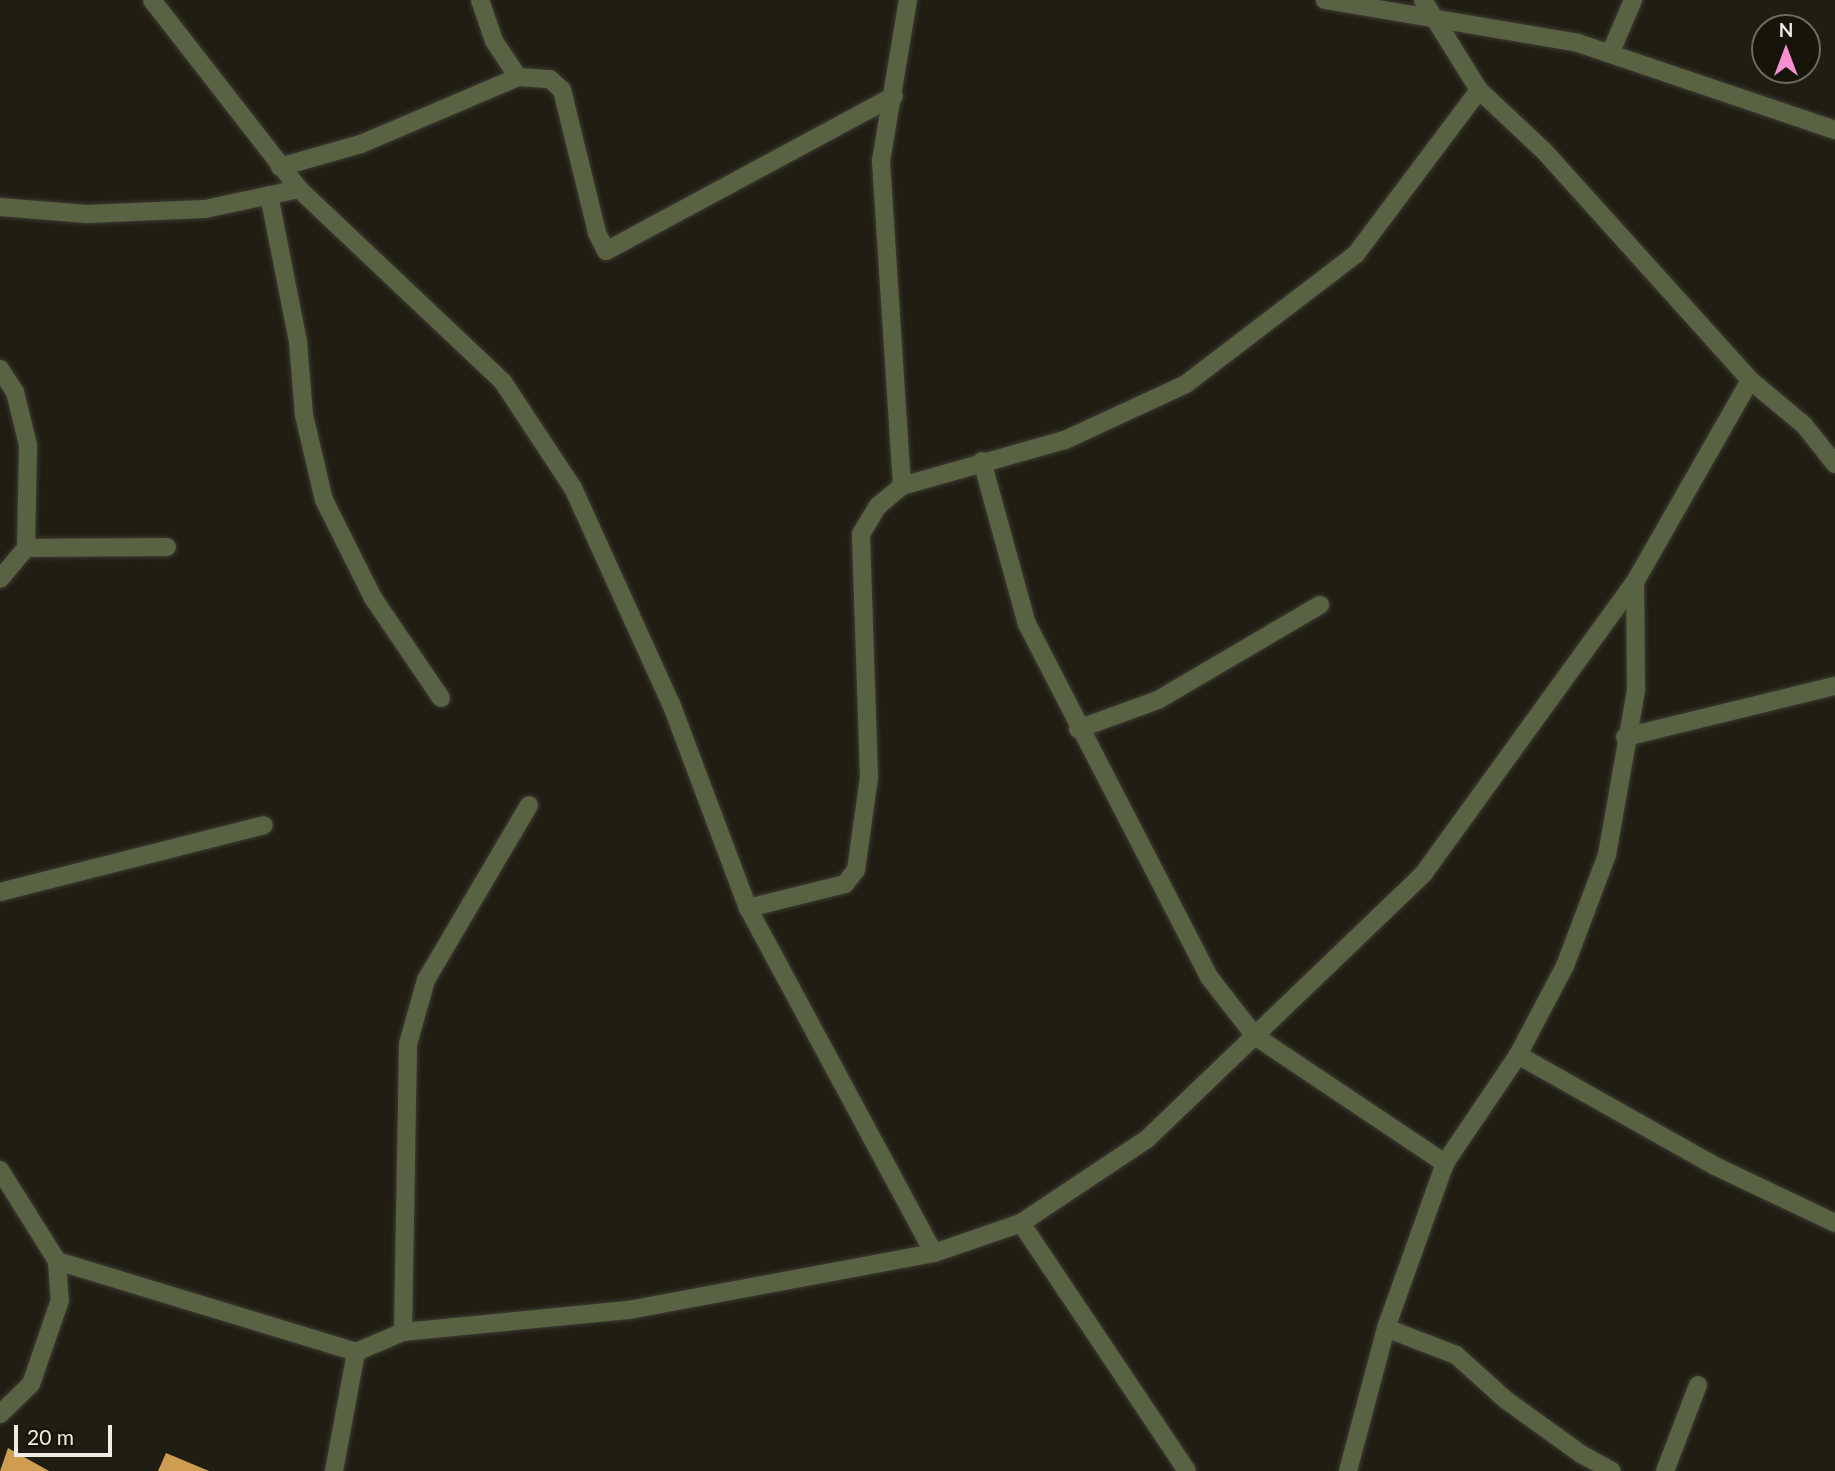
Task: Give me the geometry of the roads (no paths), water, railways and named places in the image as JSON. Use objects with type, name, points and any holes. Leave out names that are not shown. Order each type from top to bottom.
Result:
[{"type":"street","points":[[152,0],[299,189],[503,382],[573,488],[672,706],[748,908],[934,1253]]},
{"type":"street","points":[[480,0],[495,41],[518,77]]},
{"type":"street","points":[[902,486],[881,161],[908,0]]},
{"type":"street","points":[[1325,0],[1439,22],[1578,43],[1835,130]]},
{"type":"street","points":[[1423,0],[1479,90],[1544,151],[1750,380],[1804,425],[1835,464]]},
{"type":"street","points":[[1610,54],[1633,0]]},
{"type":"street","points":[[280,167],[361,144],[518,77],[550,79],[562,90],[606,251],[894,96]]},
{"type":"street","points":[[748,908],[845,884],[856,870],[869,777],[861,534],[878,506],[902,486],[982,461],[1065,440],[1186,384],[1356,254],[1479,90]]},
{"type":"street","points":[[0,207],[87,214],[205,209],[299,189]]},
{"type":"street","points":[[270,195],[298,342],[304,415],[324,500],[373,598],[441,698]]},
{"type":"street","points":[[0,369],[15,392],[28,445],[26,548],[0,579]]},
{"type":"street","points":[[57,1261],[356,1352],[402,1332],[629,1310],[934,1253],[1021,1223],[1147,1139],[1424,873],[1635,582],[1750,380]]},
{"type":"street","points":[[982,461],[1027,624],[1077,729],[1122,806],[1209,977],[1255,1036],[1445,1163]]},
{"type":"street","points":[[26,548],[167,547]]},
{"type":"street","points":[[1348,1471],[1386,1328],[1445,1163],[1518,1055],[1565,966],[1607,855],[1625,737],[1636,691],[1635,582]]},
{"type":"street","points":[[1077,729],[1158,700],[1320,605]]},
{"type":"street","points":[[1625,737],[1835,686]]},
{"type":"street","points":[[402,1332],[408,1044],[426,980],[529,805]]},
{"type":"street","points":[[0,892],[264,825]]},
{"type":"street","points":[[1518,1055],[1715,1166],[1835,1223]]},
{"type":"street","points":[[0,1170],[57,1261],[60,1300],[31,1384],[0,1414]]},
{"type":"street","points":[[1021,1223],[1187,1471]]},
{"type":"street","points":[[1386,1328],[1456,1354],[1506,1400],[1612,1471]]},
{"type":"street","points":[[334,1471],[356,1352]]},
{"type":"street","points":[[1665,1471],[1698,1385]]}]
